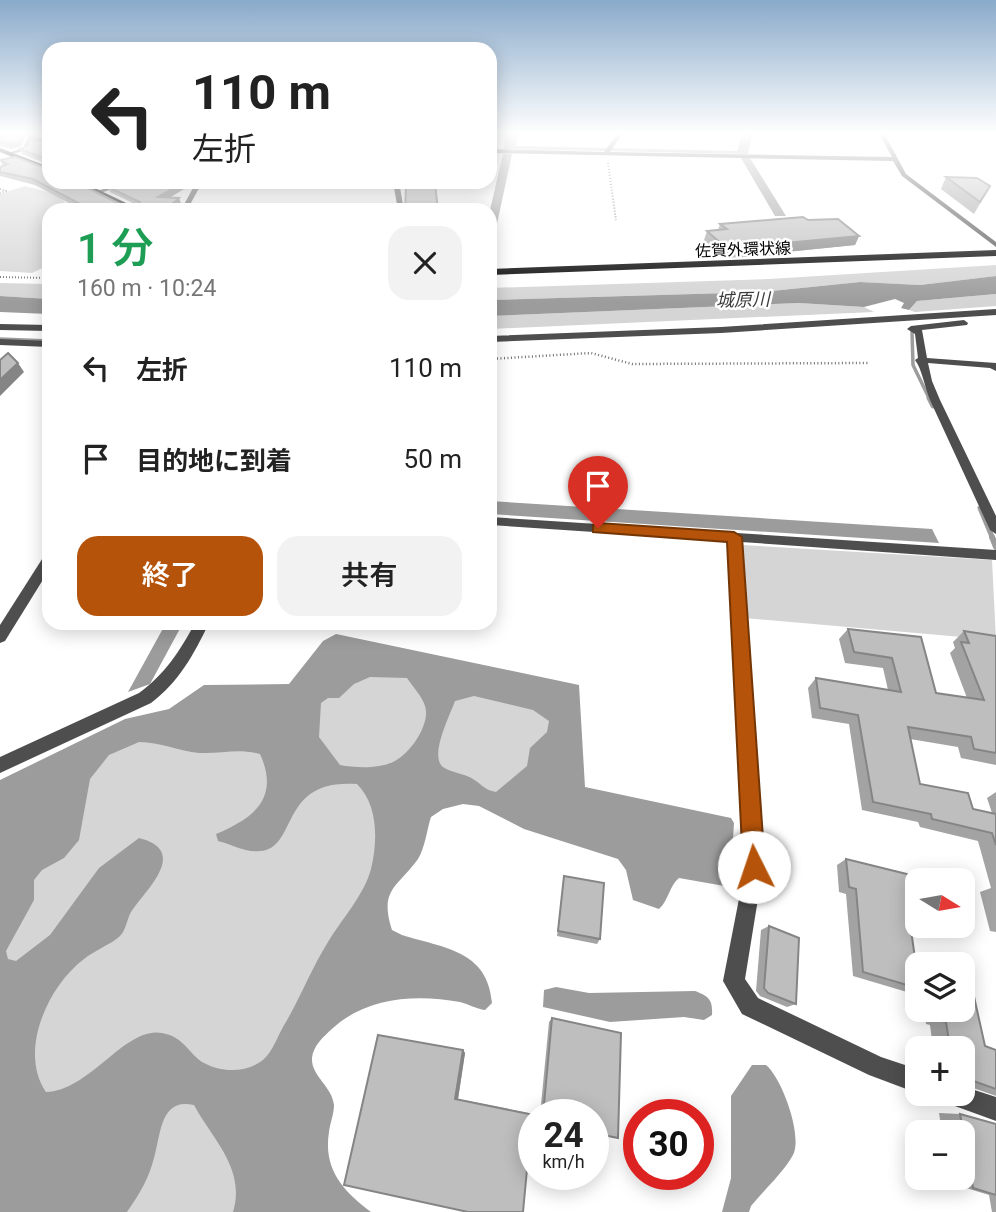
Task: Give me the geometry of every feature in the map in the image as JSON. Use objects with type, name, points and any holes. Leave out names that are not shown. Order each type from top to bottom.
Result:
[{"type":"main road","points":[[93,190],[122,203]]},
{"type":"main road","name":"佐賀外環状線","points":[[497,272],[996,253]]},
{"type":"street","points":[[98,192],[106,190]]},
{"type":"street","points":[[923,190],[996,245]]},
{"type":"street","points":[[497,339],[787,326],[996,312]]},
{"type":"street","points":[[787,326],[917,329],[996,318]]},
{"type":"street","points":[[0,327],[42,328]]},
{"type":"street","points":[[917,329],[922,336],[920,360],[996,530]]},
{"type":"street","points":[[0,342],[42,344]]},
{"type":"street","points":[[920,360],[993,365],[996,368]]},
{"type":"street","points":[[497,521],[996,555]]},
{"type":"street","points":[[734,537],[754,867],[734,981],[750,1006],[877,1067],[905,1078]]},
{"type":"street","points":[[0,637],[42,570]]},
{"type":"street","points":[[0,765],[145,698],[165,685],[178,670],[198,630]]},
{"type":"street","points":[[975,1102],[996,1109]]},
{"type":"path","points":[[613,190],[617,220]]},
{"type":"path","points":[[0,277],[42,278]]},
{"type":"path","points":[[497,359],[591,353],[645,364],[869,363]]},
{"type":"shaded area","points":[[14,190],[38,190],[59,195],[65,203],[42,203],[42,268],[32,273],[0,271],[0,194]]},
{"type":"shaded area","points":[[996,265],[996,276],[920,285],[860,282],[762,292],[497,300],[497,288],[769,279]]},
{"type":"shaded area","points":[[0,283],[42,284],[42,299],[0,296]]},
{"type":"shaded area","points":[[996,294],[996,306],[915,312],[909,310],[917,301]]},
{"type":"shaded area","points":[[799,303],[864,307],[874,312],[497,329],[497,316]]},
{"type":"shaded area","points":[[743,545],[992,560],[996,640],[744,618]]},
{"type":"shaded area","points":[[342,645],[557,699],[571,819],[428,784],[275,1087],[279,1212],[20,1212],[0,862],[135,729],[294,711]]},
{"type":"water","points":[[495,190],[504,190],[497,224],[497,203],[492,203]]},
{"type":"water","points":[[760,190],[770,190],[786,216],[775,216]]},
{"type":"water","name":"城原川","points":[[996,276],[996,294],[917,301],[909,310],[901,308],[904,303],[895,299],[864,307],[799,303],[497,316],[497,300],[762,292],[860,282],[920,285]]},
{"type":"water","points":[[0,296],[42,299],[42,314],[0,312]]},
{"type":"water","points":[[497,501],[932,529],[939,543],[497,514]]},
{"type":"water","points":[[162,630],[179,630],[150,684],[128,692]]},
{"type":"water","points":[[336,634],[579,685],[585,787],[731,818],[734,823],[730,887],[679,878],[659,909],[633,900],[626,870],[618,859],[524,829],[479,806],[463,804],[443,809],[431,817],[418,859],[397,883],[389,897],[392,930],[447,948],[473,962],[489,985],[492,1003],[485,1010],[460,1002],[426,998],[377,1004],[346,1018],[333,1028],[317,1045],[312,1058],[315,1070],[330,1092],[334,1105],[328,1145],[332,1168],[344,1187],[371,1212],[233,1212],[235,1182],[226,1156],[194,1105],[183,1104],[168,1112],[149,1172],[127,1212],[0,1212],[0,780],[125,719],[169,709],[204,685],[289,684],[323,641]],"holes":[[[370,677],[407,678],[425,706],[425,721],[413,745],[395,761],[368,767],[340,765],[319,737],[321,703],[328,698],[339,698],[354,684]],[[474,696],[533,710],[549,721],[547,732],[530,748],[527,766],[496,792],[486,789],[469,777],[446,769],[439,762],[439,745],[455,701]],[[139,742],[199,753],[237,751],[260,754],[267,783],[260,804],[242,821],[216,834],[218,841],[249,851],[272,847],[302,802],[314,792],[332,785],[357,784],[369,802],[373,812],[375,835],[368,879],[322,952],[275,1044],[258,1064],[243,1069],[219,1069],[199,1060],[176,1038],[162,1033],[148,1033],[134,1039],[92,1071],[62,1089],[46,1092],[38,1076],[36,1039],[49,1002],[71,971],[88,956],[122,934],[131,912],[154,882],[163,861],[161,852],[154,844],[139,838],[99,868],[50,935],[16,961],[8,959],[6,951],[34,900],[34,880],[42,870],[64,858],[79,840],[90,779],[109,755]]]},
{"type":"water","points":[[556,987],[589,993],[695,991],[709,999],[712,1015],[704,1020],[684,1017],[610,1022],[543,1007],[544,990]]},
{"type":"water","points":[[752,1065],[766,1065],[778,1082],[793,1122],[795,1146],[789,1162],[751,1206],[749,1212],[722,1212],[731,1178],[731,1096]]},
{"type":"building","points":[[53,190],[91,190],[118,203],[78,203]]},
{"type":"building","points":[[113,190],[171,190],[158,197],[179,198],[173,203],[140,203]]},
{"type":"building","points":[[406,190],[436,190],[437,203],[405,203]]},
{"type":"building","points":[[963,190],[988,190],[980,202]]},
{"type":"building","points":[[803,217],[808,220],[838,219],[859,236],[785,243],[788,246],[726,248],[707,231],[727,229],[720,224]]},
{"type":"building","points":[[8,353],[18,363],[0,380],[0,360]]},
{"type":"building","points":[[848,629],[921,637],[936,693],[984,700],[961,642],[969,643],[964,631],[996,636],[996,753],[974,749],[971,737],[908,727],[920,784],[968,793],[973,809],[996,814],[996,845],[992,833],[932,819],[931,814],[873,802],[858,715],[820,708],[816,678],[901,692],[892,658],[854,652]]},
{"type":"building","points":[[846,859],[905,874],[905,938],[912,938],[914,952],[905,952],[905,984],[863,972],[856,889],[849,887]]},
{"type":"building","points":[[564,876],[604,883],[600,939],[558,931]]},
{"type":"building","points":[[769,926],[799,938],[796,1004],[768,993],[764,988]]},
{"type":"building","points":[[975,1001],[985,1046],[996,1050],[996,1089],[975,1082],[975,1036],[948,1036],[946,1022],[975,1022]]},
{"type":"building","points":[[552,1018],[621,1033],[618,1138],[609,1136],[609,1099],[544,1099]]},
{"type":"building","points":[[378,1035],[463,1050],[455,1099],[518,1112],[518,1190],[525,1190],[523,1212],[468,1212],[344,1185]]},
{"type":"building","points":[[960,1114],[996,1124],[996,1195],[975,1189],[975,1120],[961,1120]]},
{"type":"waterway","points":[[912,332],[913,365],[930,400]]},
{"type":"waterway","points":[[0,339],[42,341]]},
{"type":"waterway","points":[[930,400],[933,406]]},
{"type":"waterway","points":[[980,508],[993,539]]},
{"type":"waterway","points":[[992,537],[996,547]]},
{"type":"route","points":[[598,528],[734,537],[754,867]]}]
